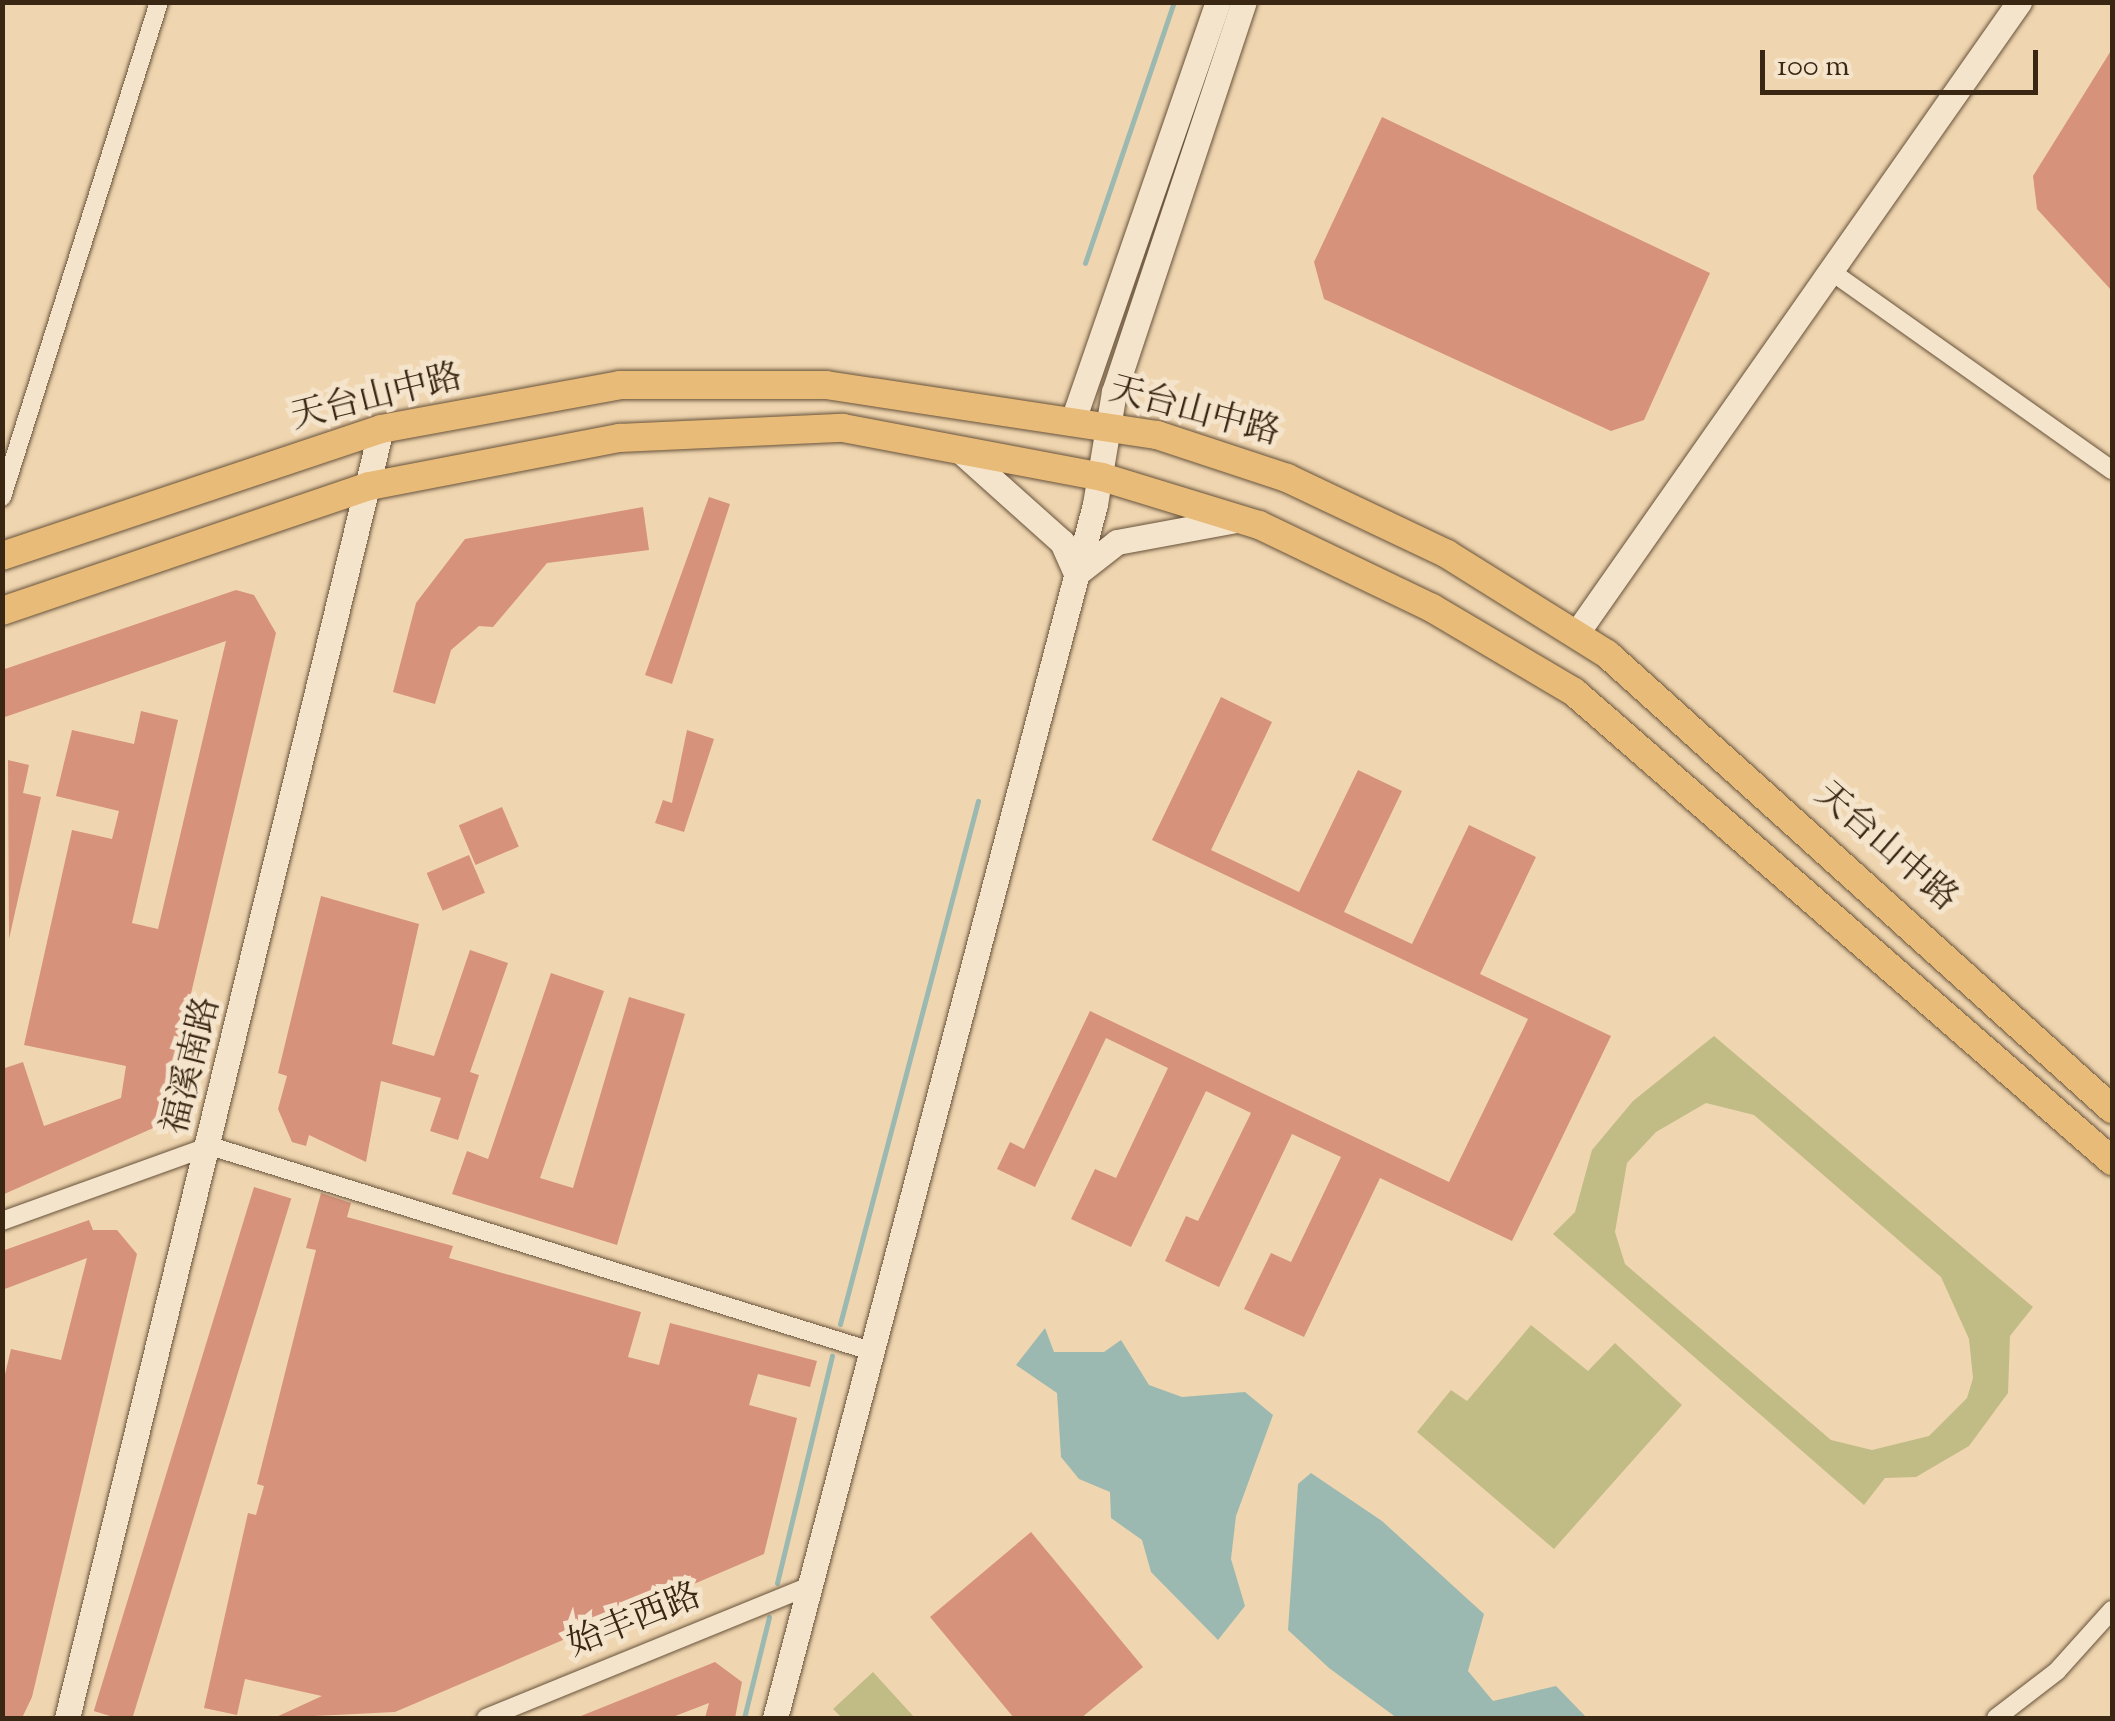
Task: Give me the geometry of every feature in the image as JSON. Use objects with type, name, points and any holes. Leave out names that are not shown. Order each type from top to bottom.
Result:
[{"type":"main road","name":"天台山中路","points":[[2,556],[382,429],[620,385],[826,385],[1106,425],[1288,478],[1447,554],[1576,634],[1965,968],[2112,1109]]},
{"type":"main road","points":[[2,611],[369,486],[619,438],[843,428],[1102,477],[1241,519],[1432,608],[1574,692],[2112,1161]]},
{"type":"street","points":[[2,497],[159,2]]},
{"type":"street","points":[[1073,420],[1218,2]]},
{"type":"street","points":[[775,1718],[1102,477],[1106,425],[1244,2]]},
{"type":"street","points":[[1576,634],[2018,2]]},
{"type":"street","points":[[1832,272],[2112,470]]},
{"type":"street","name":"福溪南路","points":[[66,1718],[210,1146],[382,429]]},
{"type":"street","points":[[958,450],[1062,542],[1076,574]]},
{"type":"street","points":[[1076,574],[1132,537],[1241,519]]},
{"type":"street","points":[[2,1221],[210,1146],[871,1351]]},
{"type":"street","name":"始丰西路","points":[[486,1718],[809,1586]]},
{"type":"street","points":[[1996,1718],[2058,1672],[2112,1610]]},
{"type":"shaded area","points":[[1714,1036],[2033,1307],[2010,1336],[2008,1393],[1969,1446],[1916,1477],[1885,1478],[1864,1505],[1553,1234],[1575,1212],[1592,1150],[1633,1101]],"holes":[[[1706,1103],[1754,1115],[1941,1277],[1969,1339],[1973,1378],[1967,1398],[1929,1436],[1872,1450],[1831,1440],[1625,1264],[1615,1232],[1627,1163],[1656,1132]]]},
{"type":"shaded area","points":[[1531,1325],[1588,1371],[1615,1343],[1682,1405],[1554,1549],[1417,1432],[1451,1390],[1467,1401]]},
{"type":"shaded area","points":[[873,1672],[915,1718],[842,1718],[833,1709]]},
{"type":"water","points":[[1045,1328],[1054,1352],[1104,1352],[1121,1340],[1149,1385],[1182,1397],[1245,1392],[1273,1415],[1236,1516],[1231,1559],[1245,1606],[1218,1640],[1151,1572],[1142,1540],[1111,1518],[1110,1492],[1079,1479],[1061,1457],[1057,1393],[1016,1365]]},
{"type":"water","points":[[1311,1473],[1382,1521],[1484,1614],[1468,1671],[1493,1701],[1556,1686],[1587,1718],[1397,1718],[1329,1668],[1288,1630],[1298,1484]]},
{"type":"building","points":[[2112,49],[2112,291],[2037,209],[2033,176]]},
{"type":"building","points":[[1382,117],[1710,273],[1644,420],[1611,431],[1324,299],[1314,262]]},
{"type":"building","points":[[709,497],[730,504],[672,684],[645,675]]},
{"type":"building","points":[[643,507],[649,550],[547,563],[493,627],[479,626],[451,650],[435,704],[393,692],[416,603],[465,539]]},
{"type":"building","points":[[236,590],[254,595],[276,633],[160,1125],[2,1195],[2,1069],[23,1062],[44,1126],[121,1098],[126,1066],[24,1045],[72,830],[112,839],[119,811],[56,796],[72,730],[134,744],[141,711],[178,720],[132,923],[158,929],[226,641],[2,718],[2,670]]},
{"type":"building","points":[[1221,697],[1272,722],[1211,850],[1299,892],[1358,770],[1402,791],[1344,912],[1412,944],[1469,825],[1536,857],[1480,974],[1611,1036],[1512,1241],[1380,1178],[1304,1337],[1244,1309],[1271,1253],[1291,1262],[1341,1157],[1292,1134],[1219,1287],[1165,1261],[1186,1216],[1198,1221],[1251,1113],[1206,1091],[1131,1247],[1071,1219],[1095,1169],[1116,1178],[1168,1068],[1106,1038],[1035,1187],[997,1169],[1010,1142],[1024,1149],[1090,1011],[1449,1182],[1528,1019],[1152,840]]},
{"type":"building","points":[[687,730],[714,739],[684,832],[655,823],[663,800],[672,803]]},
{"type":"building","points":[[8,760],[29,765],[23,793],[41,797],[9,939]]},
{"type":"building","points":[[502,807],[519,847],[476,865],[459,825]]},
{"type":"building","points":[[469,855],[485,893],[443,911],[427,873]]},
{"type":"building","points":[[321,896],[419,924],[392,1044],[434,1056],[470,950],[508,963],[470,1072],[479,1075],[458,1140],[430,1131],[441,1098],[381,1081],[366,1162],[309,1135],[306,1146],[292,1142],[278,1109],[287,1076],[278,1073]]},
{"type":"building","points":[[551,973],[604,991],[540,1178],[573,1188],[629,997],[685,1014],[617,1245],[452,1194],[467,1151],[488,1159]]},
{"type":"building","points":[[254,1187],[291,1198],[132,1718],[94,1711]]},
{"type":"building","points":[[321,1193],[351,1203],[347,1217],[453,1246],[449,1258],[641,1312],[628,1357],[659,1365],[670,1323],[817,1361],[810,1387],[758,1374],[749,1405],[797,1418],[764,1554],[395,1712],[274,1718],[322,1696],[245,1679],[237,1715],[204,1708],[248,1513],[256,1515],[264,1486],[257,1484],[316,1250],[306,1248]]},
{"type":"building","points":[[89,1220],[93,1230],[117,1230],[137,1254],[32,1697],[22,1718],[2,1718],[2,1387],[11,1349],[61,1360],[87,1258],[2,1290],[2,1251]]},
{"type":"building","points":[[1031,1532],[1143,1667],[1081,1718],[1014,1718],[930,1617]]},
{"type":"building","points":[[715,1662],[742,1682],[735,1718],[705,1718],[709,1703],[670,1718],[576,1718]]},
{"type":"waterway","points":[[1085,263],[1174,2]]},
{"type":"waterway","points":[[840,1324],[978,801]]},
{"type":"waterway","points":[[777,1583],[832,1356]]},
{"type":"waterway","points":[[744,1718],[769,1617]]}]
